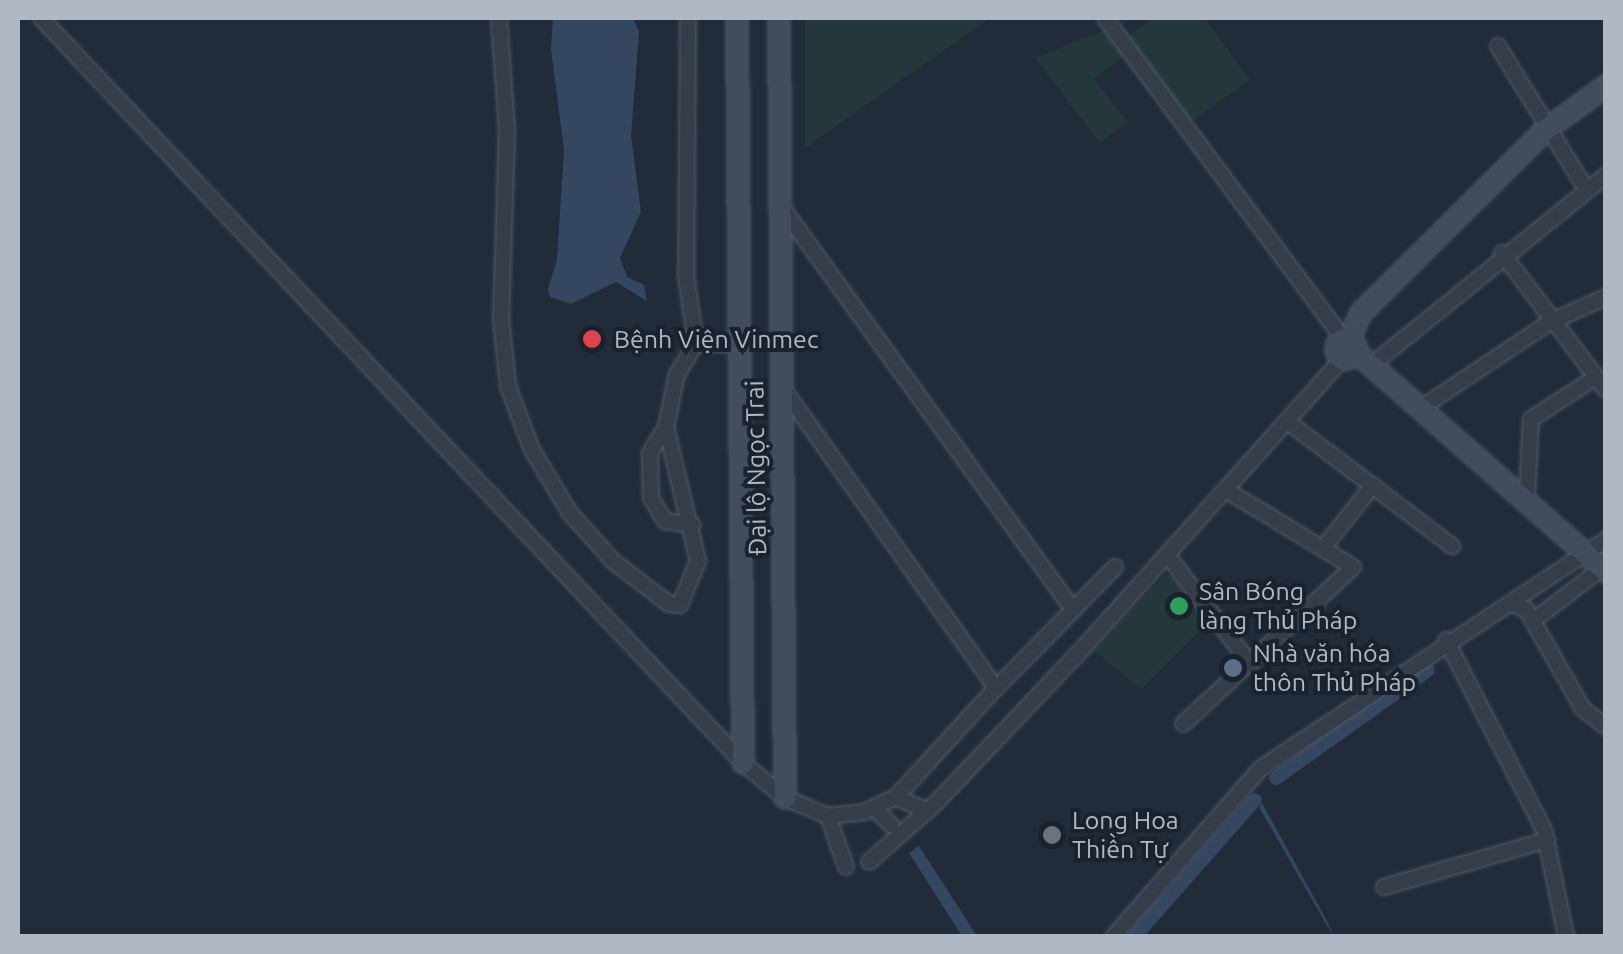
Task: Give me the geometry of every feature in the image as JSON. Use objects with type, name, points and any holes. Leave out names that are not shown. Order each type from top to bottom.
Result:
[{"type":"main road","name":"Đại lộ Ngọc Trai","points":[[737,18],[743,764]]},
{"type":"main road","name":"Đại lộ Ngọc Trai","points":[[779,18],[785,798]]},
{"type":"main road","points":[[1604,570],[1527,496],[1353,350],[1361,313],[1544,131],[1606,86]]},
{"type":"street","points":[[41,18],[743,764],[785,798],[828,816],[875,809],[896,796],[1115,566]]},
{"type":"street","points":[[499,18],[507,130],[501,318],[508,386],[532,450],[570,513],[614,562],[669,604],[680,605],[694,574],[693,525],[666,427]]},
{"type":"street","points":[[688,18],[687,290],[696,344],[677,374],[666,427],[650,453],[651,498],[665,521],[693,525]]},
{"type":"street","points":[[1104,18],[1353,350]]},
{"type":"street","points":[[1498,46],[1544,131],[1586,188]]},
{"type":"street","points":[[869,862],[928,811],[1228,491],[1353,350],[1502,254],[1606,175]]},
{"type":"street","points":[[780,206],[1073,610]]},
{"type":"street","points":[[1502,254],[1550,322],[1606,390]]},
{"type":"street","points":[[1421,408],[1550,322],[1606,296]]},
{"type":"street","points":[[696,344],[740,344]]},
{"type":"street","points":[[1527,496],[1532,419],[1594,379]]},
{"type":"street","points":[[780,384],[942,622],[996,688]]},
{"type":"street","points":[[1288,422],[1452,546]]},
{"type":"street","points":[[1324,547],[1372,485]]},
{"type":"street","points":[[1183,724],[1353,567],[1228,491]]},
{"type":"street","points":[[1114,936],[1261,768],[1446,640],[1512,604],[1606,540]]},
{"type":"street","points":[[1168,556],[1250,665]]},
{"type":"street","points":[[1534,620],[1604,570]]},
{"type":"street","points":[[1512,604],[1534,620],[1583,709],[1606,727]]},
{"type":"street","points":[[1446,640],[1546,840],[1566,936]]},
{"type":"street","points":[[896,796],[928,811]]},
{"type":"street","points":[[875,809],[890,825]]},
{"type":"street","points":[[828,816],[846,867]]},
{"type":"street","points":[[1384,887],[1546,840]]},
{"type":"green space","points":[[805,18],[990,18],[805,148]]},
{"type":"green space","points":[[1153,18],[1205,18],[1250,80],[1185,126],[1130,51],[1094,79],[1128,122],[1100,143],[1035,58],[1112,27],[1129,36]]},
{"type":"green space","points":[[1164,575],[1172,575],[1209,621],[1141,689],[1094,651]]},
{"type":"water","points":[[553,18],[633,18],[639,32],[631,136],[641,212],[620,258],[627,277],[644,285],[647,301],[616,282],[571,304],[550,297],[548,289],[557,260],[564,150],[551,49]]},
{"type":"water","points":[[1262,803],[1327,921],[1333,936],[1259,807]]},
{"type":"water","points":[[919,846],[977,936],[962,936],[909,853]]},
{"type":"waterway","points":[[1276,778],[1428,670]]},
{"type":"waterway","points":[[1135,936],[1255,800]]},
{"type":"place","name":"Bệnh Viện Vinmec","points":[[592,339]]},
{"type":"place","name":"Sân Bóng làng Thủ Pháp","points":[[1179,606]]},
{"type":"place","name":"Nhà văn hóa thôn Thủ Pháp","points":[[1233,668]]},
{"type":"place","name":"Long Hoa Thiền Tự","points":[[1052,835]]}]
